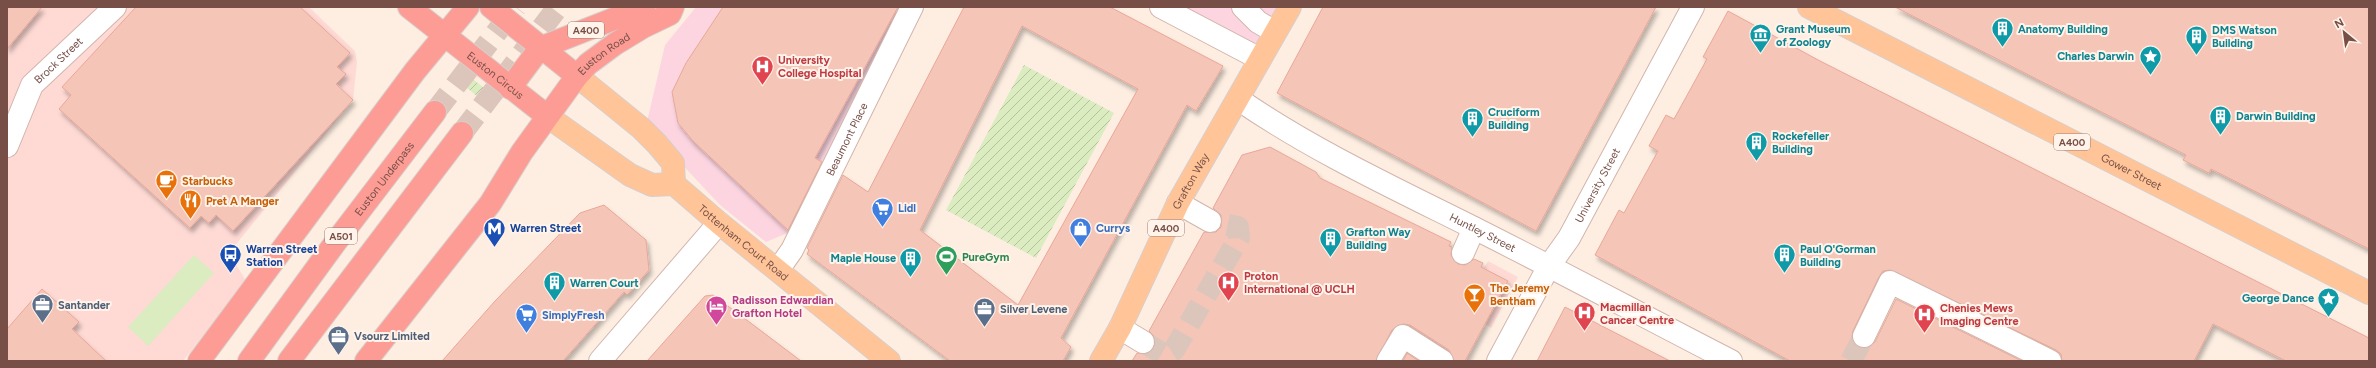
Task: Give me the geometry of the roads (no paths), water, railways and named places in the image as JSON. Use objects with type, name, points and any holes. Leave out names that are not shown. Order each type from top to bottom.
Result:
[{"type":"highway","name":"Euston Circus","points":[[409,7],[443,36],[547,116]]},
{"type":"highway","points":[[199,361],[443,36],[468,7]]},
{"type":"highway","points":[[491,7],[540,48],[577,76]]},
{"type":"highway","name":"Euston Road","points":[[540,48],[644,7]]},
{"type":"highway","name":"Euston Road","points":[[366,361],[490,204],[547,116],[577,76],[588,64],[615,44],[643,27],[670,14],[673,7]]},
{"type":"highway","points":[[510,88],[540,48]]},
{"type":"highway","name":"Euston Underpass","points":[[249,361],[335,243],[435,112]]},
{"type":"highway","name":"A501","points":[[289,361],[462,133]]},
{"type":"main road","name":"Grafton Way","points":[[1101,361],[1120,328],[1178,203],[1290,7]]},
{"type":"main road","name":"Gower Street","points":[[1809,7],[2369,293]]},
{"type":"main road","points":[[547,116],[630,175],[652,185],[674,184],[673,163],[657,144],[636,123],[577,76]]},
{"type":"main road","name":"Tottenham Court Road","points":[[674,184],[719,224],[778,270],[889,361]]},
{"type":"street","name":"Brock Street","points":[[7,146],[32,85],[115,7]]},
{"type":"street","name":"Beaumont Place","points":[[778,270],[792,250],[912,7]]},
{"type":"street","points":[[1161,7],[1260,59]]},
{"type":"street","points":[[1243,7],[1258,22],[1275,32]]},
{"type":"street","name":"University Street","points":[[1498,361],[1549,266],[1569,238],[1693,7]]},
{"type":"street","name":"Huntley Street","points":[[1238,99],[1270,121],[1340,159],[1731,361]]},
{"type":"street","points":[[1178,203],[1210,220]]},
{"type":"street","points":[[600,361],[719,224]]},
{"type":"street","points":[[1463,253],[1474,228]]},
{"type":"street","points":[[1864,336],[1890,282],[2050,361]]},
{"type":"street","points":[[1120,328],[1143,342]]},
{"type":"street","points":[[1388,361],[1403,336],[1442,361]]},
{"type":"tunnel","points":[[435,112],[516,7]]},
{"type":"tunnel","points":[[462,133],[558,7]]},
{"type":"tunnel","points":[[1143,342],[1166,355],[1174,350],[1239,238],[1238,227],[1210,221]]},
{"type":"tunnel","points":[[1851,361],[1864,336]]},
{"type":"place","name":"Anatomy Building","points":[[2002,48]]},
{"type":"place","name":"Grant Museum of Zoology","points":[[1761,54]]},
{"type":"place","name":"DMS Watson Building","points":[[2196,56]]},
{"type":"place","name":"Charles Darwin","points":[[2150,76]]},
{"type":"place","name":"University College Hospital","points":[[763,86]]},
{"type":"place","name":"Darwin Building","points":[[2220,136]]},
{"type":"place","name":"Cruciform Building","points":[[1473,138]]},
{"type":"place","name":"Rockefeller Building","points":[[1756,162]]},
{"type":"place","name":"Starbucks","points":[[167,200]]},
{"type":"place","name":"Pret A Manger","points":[[191,220]]},
{"type":"place","name":"Lidl","points":[[882,228]]},
{"type":"place","name":"Warren Street","points":[[494,248]]},
{"type":"place","name":"Currys","points":[[1080,248]]},
{"type":"place","name":"Grafton Way Building","points":[[1331,258]]},
{"type":"place","name":"Warren Street Station","points":[[230,274]]},
{"type":"place","name":"Paul O'Gorman Building","points":[[1784,274]]},
{"type":"place","name":"PureGym","points":[[946,276]]},
{"type":"place","name":"Maple House","points":[[911,278]]},
{"type":"place","name":"Warren Court","points":[[555,302]]},
{"type":"place","name":"Proton International @ UCLH","points":[[1228,302]]},
{"type":"place","name":"The Jeremy Bentham","points":[[1475,314]]},
{"type":"place","name":"George Dance","points":[[2329,318]]},
{"type":"place","name":"Santander","points":[[43,324]]},
{"type":"place","name":"Radisson Edwardian Grafton Hotel","points":[[717,326]]},
{"type":"place","name":"Silver Levene","points":[[984,328]]},
{"type":"place","name":"Macmillan Cancer Centre","points":[[1584,332]]},
{"type":"place","name":"SimplyFresh","points":[[526,334]]},
{"type":"place","name":"Chenies Mews Imaging Centre","points":[[1925,334]]},
{"type":"place","name":"Vsourz Limited","points":[[338,356]]}]
